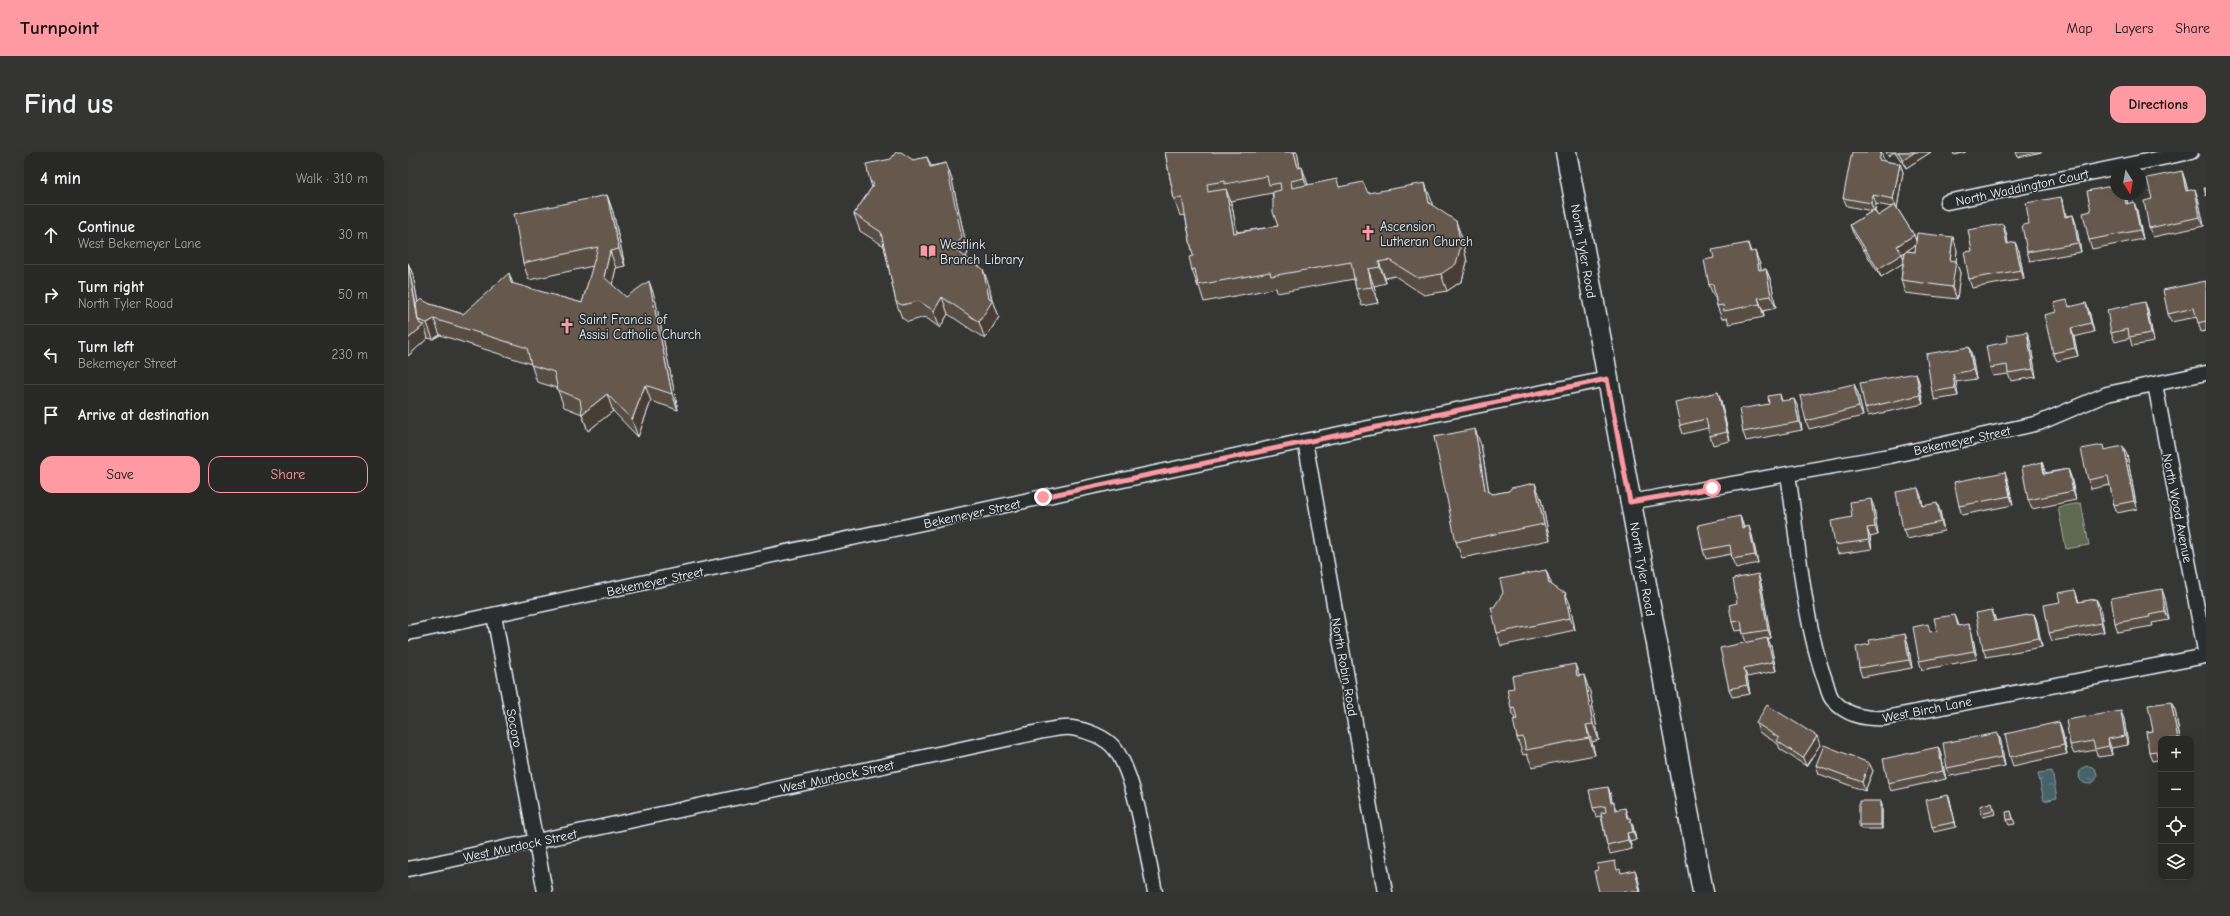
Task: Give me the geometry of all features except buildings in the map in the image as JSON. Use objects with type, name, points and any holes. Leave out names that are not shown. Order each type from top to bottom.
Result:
[{"type":"main road","name":"North Tyler Road","points":[[1566,152],[1702,892]]},
{"type":"street","name":"North Waddington Court","points":[[1947,202],[2191,152]]},
{"type":"street","name":"Bekemeyer Street","points":[[1630,502],[1890,456],[2039,423],[2107,394],[2206,373]]},
{"type":"street","name":"Bekemeyer Street","points":[[408,633],[1305,441],[1607,379]]},
{"type":"street","name":"North Wood Avenue","points":[[2155,384],[2206,656]]},
{"type":"street","name":"North Robin Road","points":[[1305,441],[1385,892]]},
{"type":"street","name":"West Birch Lane","points":[[1788,474],[1805,597],[1820,669],[1832,699],[1848,713],[1869,719],[1885,718],[2206,656]]},
{"type":"street","name":"Socoro","points":[[494,615],[545,892]]},
{"type":"street","name":"West Murdock Street","points":[[408,869],[1021,736],[1071,727],[1095,734],[1114,747],[1124,762],[1155,892]]},
{"type":"green space","points":[[2081,503],[2089,545],[2066,549],[2058,507]]},
{"type":"water","points":[[2088,766],[2092,767],[2096,771],[2096,779],[2092,783],[2088,784],[2084,783],[2080,779],[2079,775],[2080,771],[2084,767]]},
{"type":"water","points":[[2052,771],[2057,798],[2044,801],[2038,773]]},
{"type":"place","name":"Ascension Lutheran Church","points":[[1368,233]]},
{"type":"place","name":"Westlink Branch Library","points":[[928,251]]},
{"type":"place","name":"Saint Francis of Assisi Catholic Church","points":[[567,326]]},
{"type":"route","points":[[1043,497],[1607,379],[1630,502],[1712,488]]}]
